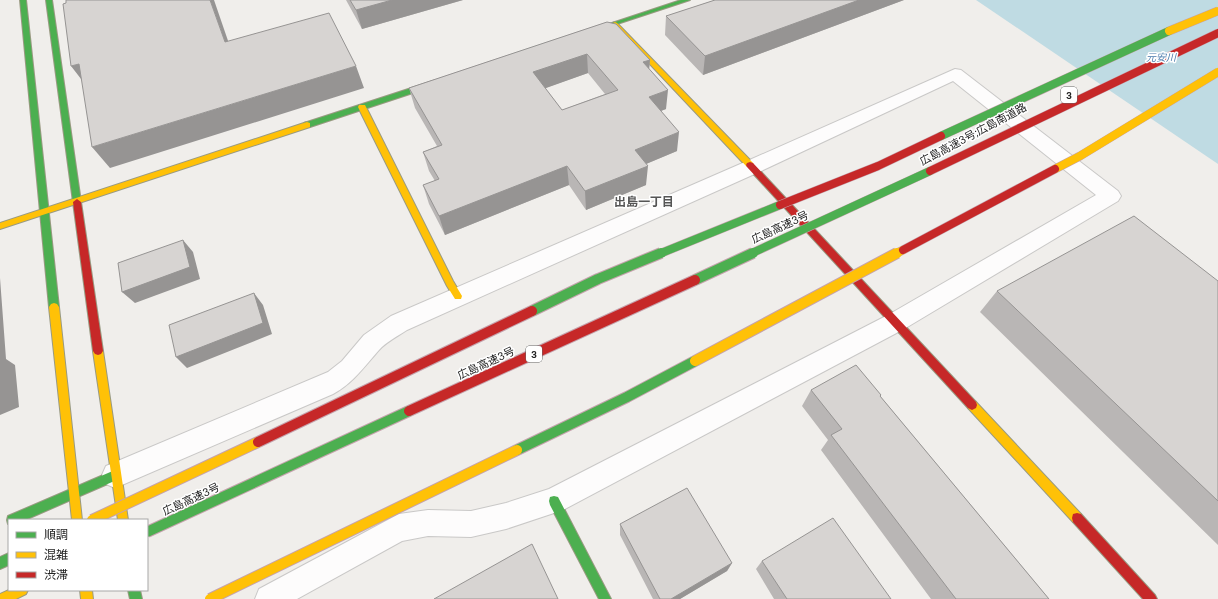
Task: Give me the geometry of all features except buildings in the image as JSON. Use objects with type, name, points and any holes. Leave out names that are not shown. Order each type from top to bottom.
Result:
[{"type":"main road","points":[[23,0],[66,428],[77,519]]},
{"type":"main road","points":[[49,0],[115,475],[123,519]]},
{"type":"main road","points":[[593,31],[687,0]]},
{"type":"main road","points":[[94,519],[278,433],[598,279],[878,166],[1159,35],[1218,11]]},
{"type":"main road","points":[[1176,38],[1218,16]]},
{"type":"main road","points":[[615,24],[752,167],[1151,599]]},
{"type":"main road","name":"広島高速3号;広島南道路","points":[[922,175],[1218,33]]},
{"type":"main road","points":[[210,599],[627,396],[1080,156],[1218,72]]},
{"type":"main road","points":[[0,226],[444,80]]},
{"type":"main road","name":"広島高速3号;広島南道路","points":[[922,175],[1085,86]]},
{"type":"main road","points":[[362,107],[450,283],[458,296]]},
{"type":"main road","name":"広島高速3号","points":[[148,532],[922,175]]},
{"type":"main road","points":[[16,519],[115,475]]},
{"type":"main road","points":[[554,501],[604,599]]},
{"type":"main road","points":[[3,599],[20,591]]},
{"type":"street","points":[[115,475],[325,386],[336,380],[350,368],[372,342],[399,323],[752,167],[955,74],[1110,196],[896,322],[554,501],[506,516],[471,524],[428,523],[399,528],[269,599]]},
{"type":"water","name":"元安川","points":[[976,0],[1218,0],[1218,164]]},
{"type":"traffic: fast","points":[[23,0],[54,307]]},
{"type":"traffic: fast","points":[[49,0],[77,202]]},
{"type":"traffic: fast","points":[[603,27],[687,0]]},
{"type":"traffic: fast","points":[[941,136],[1169,31]]},
{"type":"traffic: fast","points":[[307,125],[438,82]]},
{"type":"traffic: fast","points":[[695,280],[930,171]]},
{"type":"traffic: fast","points":[[532,311],[598,279],[780,205]]},
{"type":"traffic: fast","points":[[517,450],[627,397],[695,361]]},
{"type":"traffic: fast","points":[[148,532],[409,411]]},
{"type":"traffic: fast","points":[[14,519],[115,475]]},
{"type":"traffic: fast","points":[[554,501],[605,599]]},
{"type":"traffic: fast","points":[[0,563],[8,559]]},
{"type":"traffic: fast","points":[[134,591],[136,599]]},
{"type":"traffic: slow","points":[[1169,31],[1218,11]]},
{"type":"traffic: slow","points":[[615,24],[750,165]]},
{"type":"traffic: slow","points":[[1055,169],[1080,156],[1218,72]]},
{"type":"traffic: slow","points":[[362,107],[450,283],[458,296]]},
{"type":"traffic: slow","points":[[0,226],[307,125]]},
{"type":"traffic: slow","points":[[695,361],[903,250]]},
{"type":"traffic: slow","points":[[54,307],[77,519]]},
{"type":"traffic: slow","points":[[98,351],[123,519]]},
{"type":"traffic: slow","points":[[972,405],[1077,518]]},
{"type":"traffic: slow","points":[[94,519],[258,442]]},
{"type":"traffic: slow","points":[[210,599],[517,450]]},
{"type":"traffic: slow","points":[[3,599],[20,591]]},
{"type":"traffic: slow","points":[[86,591],[87,599]]},
{"type":"traffic: jam","points":[[930,171],[1218,33]]},
{"type":"traffic: jam","points":[[780,205],[878,166],[941,136]]},
{"type":"traffic: jam","points":[[750,165],[972,405]]},
{"type":"traffic: jam","points":[[903,250],[1055,169]]},
{"type":"traffic: jam","points":[[77,202],[98,351]]},
{"type":"traffic: jam","points":[[409,411],[695,280]]},
{"type":"traffic: jam","points":[[258,442],[532,311]]},
{"type":"traffic: jam","points":[[1077,518],[1151,599]]},
{"type":"district","name":"出島一丁目","points":[[644,202]]}]
